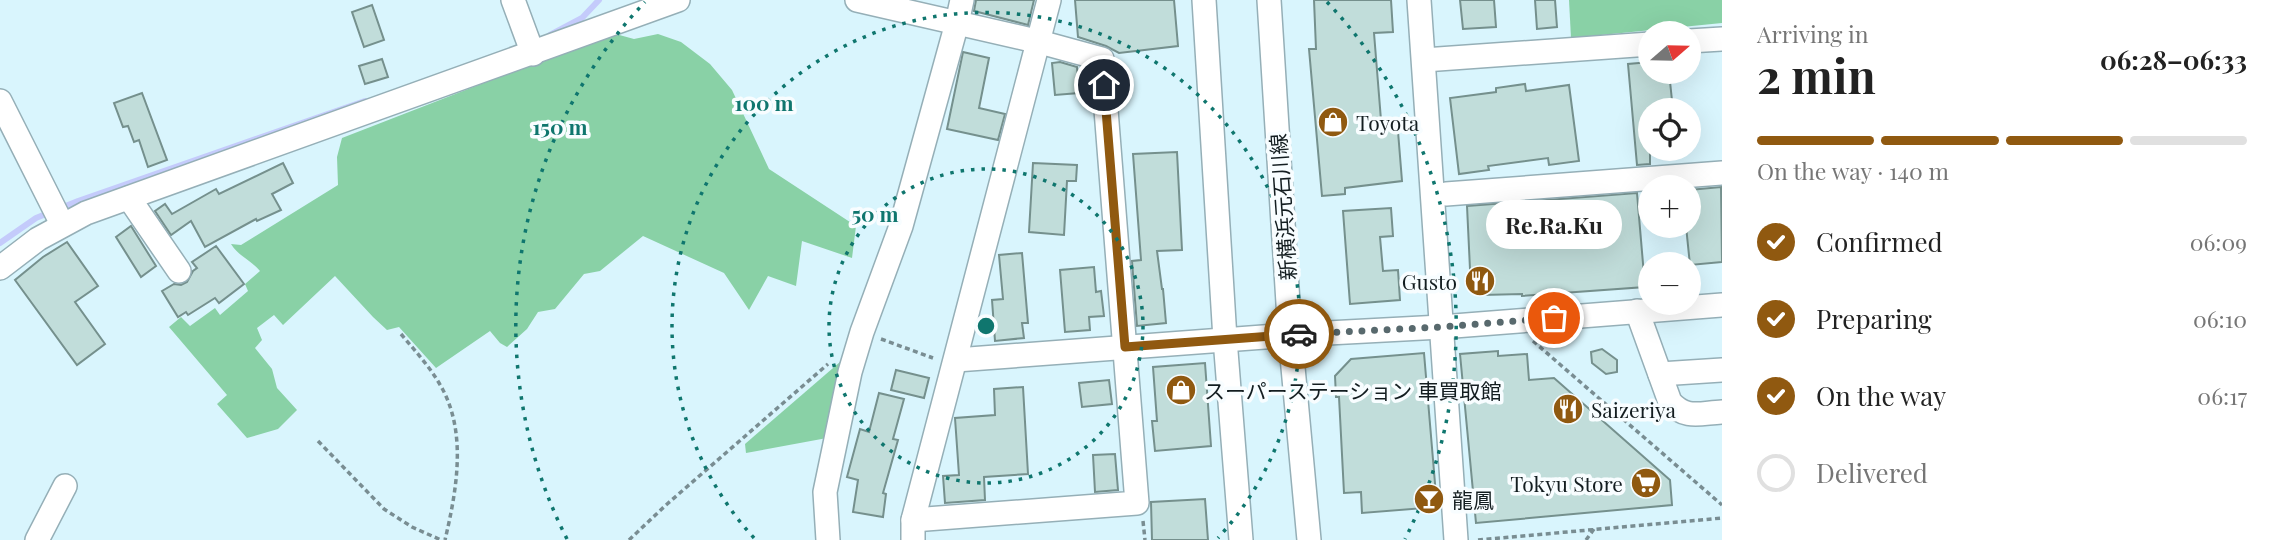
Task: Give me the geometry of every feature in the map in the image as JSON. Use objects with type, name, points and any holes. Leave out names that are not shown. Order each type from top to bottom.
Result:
[{"type":"street","points":[[513,0],[530,44]]},
{"type":"street","points":[[618,20],[630,0]]},
{"type":"street","points":[[0,268],[62,224],[530,44],[678,0]]},
{"type":"street","points":[[857,0],[1036,41],[1102,59],[1137,503],[913,530],[1036,41],[1049,0]]},
{"type":"street","points":[[828,540],[825,492],[850,372],[901,226],[962,0]]},
{"type":"street","points":[[1204,0],[1241,540]]},
{"type":"street","name":"新横浜元石川線","points":[[1269,0],[1290,334],[1309,540]]},
{"type":"street","points":[[1419,0],[1456,540]]},
{"type":"street","points":[[1701,40],[1722,39]]},
{"type":"street","points":[[1424,60],[1638,45]]},
{"type":"street","points":[[0,101],[62,224]]},
{"type":"street","points":[[1446,194],[1722,173]]},
{"type":"street","points":[[129,198],[177,260]]},
{"type":"street","points":[[956,360],[1722,305]]},
{"type":"street","points":[[1637,311],[1670,402],[1678,411],[1688,414],[1722,412]]},
{"type":"street","points":[[1660,374],[1722,370]]},
{"type":"street","points":[[37,540],[65,486]]},
{"type":"path","points":[[862,332],[942,360],[956,360]]},
{"type":"path","points":[[318,441],[384,509],[412,527],[443,540],[454,502],[457,445],[454,418],[444,392],[428,365],[401,334]]},
{"type":"path","points":[[1534,341],[1722,505]]},
{"type":"path","points":[[629,540],[837,357]]},
{"type":"path","points":[[1478,540],[1722,518]]},
{"type":"path","points":[[1586,540],[1594,529]]},
{"type":"green space","points":[[1569,0],[1722,0],[1722,23],[1701,25],[1701,21],[1638,21],[1638,31],[1571,38]]},
{"type":"green space","points":[[612,33],[634,39],[658,34],[681,42],[710,64],[732,90],[769,169],[856,226],[852,258],[802,241],[796,286],[768,276],[749,310],[724,273],[643,236],[600,271],[584,274],[555,309],[538,312],[527,329],[507,347],[490,331],[436,368],[399,327],[387,330],[335,276],[283,325],[274,315],[257,328],[262,340],[255,348],[272,369],[277,388],[297,410],[278,429],[247,438],[217,404],[227,395],[169,327],[181,317],[190,326],[215,308],[220,315],[248,291],[245,284],[260,271],[231,244],[241,245],[338,185],[337,157],[342,138]]},
{"type":"green space","points":[[840,362],[845,365],[827,438],[746,453],[745,444]]},
{"type":"building","points":[[976,0],[1034,0],[1028,25],[974,11]]},
{"type":"building","points":[[1075,0],[1174,0],[1178,46],[1119,53],[1078,37]]},
{"type":"building","points":[[1314,0],[1391,0],[1393,32],[1374,33],[1381,120],[1397,119],[1402,181],[1345,188],[1345,194],[1322,196],[1309,49],[1316,49]]},
{"type":"building","points":[[1460,0],[1494,0],[1496,27],[1463,29]]},
{"type":"building","points":[[1535,0],[1555,0],[1557,27],[1537,29]]},
{"type":"building","points":[[372,5],[384,40],[364,47],[352,12]]},
{"type":"building","points":[[963,52],[989,58],[979,108],[1005,114],[998,140],[947,129]]},
{"type":"building","points":[[382,59],[388,77],[365,84],[359,66]]},
{"type":"building","points":[[1060,62],[1077,67],[1079,93],[1055,95],[1052,63]]},
{"type":"building","points":[[1638,63],[1638,84],[1670,84],[1672,98],[1638,98],[1638,161],[1650,161],[1650,164],[1637,165],[1628,64]]},
{"type":"building","points":[[1525,84],[1526,91],[1569,85],[1579,161],[1549,165],[1548,158],[1488,166],[1489,170],[1459,174],[1450,98],[1496,92],[1496,88]]},
{"type":"building","points":[[142,93],[167,160],[148,167],[139,140],[134,142],[128,126],[123,127],[114,103]]},
{"type":"building","points":[[1177,152],[1182,250],[1157,251],[1166,323],[1137,326],[1132,261],[1141,260],[1133,154]]},
{"type":"building","points":[[283,163],[293,183],[272,194],[281,210],[257,221],[256,219],[205,247],[191,221],[171,235],[155,211],[165,204],[172,214],[216,189],[219,194]]},
{"type":"building","points":[[1033,163],[1077,165],[1076,181],[1067,181],[1064,235],[1029,232]]},
{"type":"building","points":[[1721,187],[1722,262],[1701,264],[1701,252],[1689,252],[1687,238],[1701,238],[1701,189]]},
{"type":"building","points":[[1637,193],[1638,238],[1641,238],[1642,252],[1638,252],[1638,288],[1522,296],[1482,295],[1471,290],[1467,206]]},
{"type":"building","points":[[1391,208],[1393,236],[1380,237],[1383,271],[1398,270],[1400,300],[1350,304],[1343,211]]},
{"type":"building","points":[[131,226],[156,266],[141,277],[116,237]]},
{"type":"building","points":[[67,242],[98,286],[75,302],[105,344],[77,365],[15,280]]},
{"type":"building","points":[[216,246],[244,284],[219,303],[215,298],[188,315],[186,312],[178,317],[162,291],[174,284],[187,282],[197,268],[192,262]]},
{"type":"building","points":[[1022,253],[1028,323],[1022,323],[1024,338],[995,341],[992,300],[1003,299],[999,255]]},
{"type":"building","points":[[1094,267],[1096,292],[1101,291],[1104,316],[1089,317],[1090,330],[1065,332],[1060,270]]},
{"type":"building","points":[[1602,349],[1617,360],[1617,372],[1606,374],[1592,363],[1591,352]]},
{"type":"building","points":[[1498,351],[1498,356],[1527,354],[1529,380],[1554,378],[1670,480],[1672,505],[1476,523],[1460,354]]},
{"type":"building","points":[[1424,353],[1437,507],[1362,513],[1361,492],[1344,493],[1339,397],[1336,397],[1335,376],[1351,359]]},
{"type":"building","points":[[1205,363],[1211,446],[1155,451],[1152,421],[1157,421],[1153,367]]},
{"type":"building","points":[[896,370],[929,378],[924,398],[891,390]]},
{"type":"building","points":[[1109,380],[1112,404],[1082,407],[1079,383]]},
{"type":"building","points":[[1023,387],[1028,474],[984,477],[985,500],[945,503],[943,476],[959,475],[955,418],[995,415],[994,389]]},
{"type":"building","points":[[879,393],[904,399],[893,439],[898,440],[883,493],[886,494],[883,517],[853,512],[858,480],[847,477],[860,429],[869,432]]},
{"type":"building","points":[[1115,454],[1118,490],[1095,492],[1093,455]]},
{"type":"building","points":[[1205,499],[1208,540],[1152,540],[1151,502]]},
{"type":"waterway","points":[[550,35],[582,18],[599,0]]},
{"type":"waterway","points":[[0,243],[36,218],[78,201],[365,101]]},
{"type":"way so far","points":[[1299,334],[1554,318]]},
{"type":"place","name":"Toyota","points":[[1333,122]]},
{"type":"place","name":"Gusto","points":[[1480,281]]},
{"type":"place","name":"Re.Ra.Ku","points":[[1554,318]]},
{"type":"place","name":"スーパーステーション 車買取館","points":[[1181,390]]},
{"type":"place","name":"Saizeriya","points":[[1568,409]]},
{"type":"place","name":"Tokyu Store","points":[[1646,483]]},
{"type":"place","name":"龍鳳","points":[[1429,499]]},
{"type":"route","points":[[1104,85],[1125,347],[1299,334]]}]
